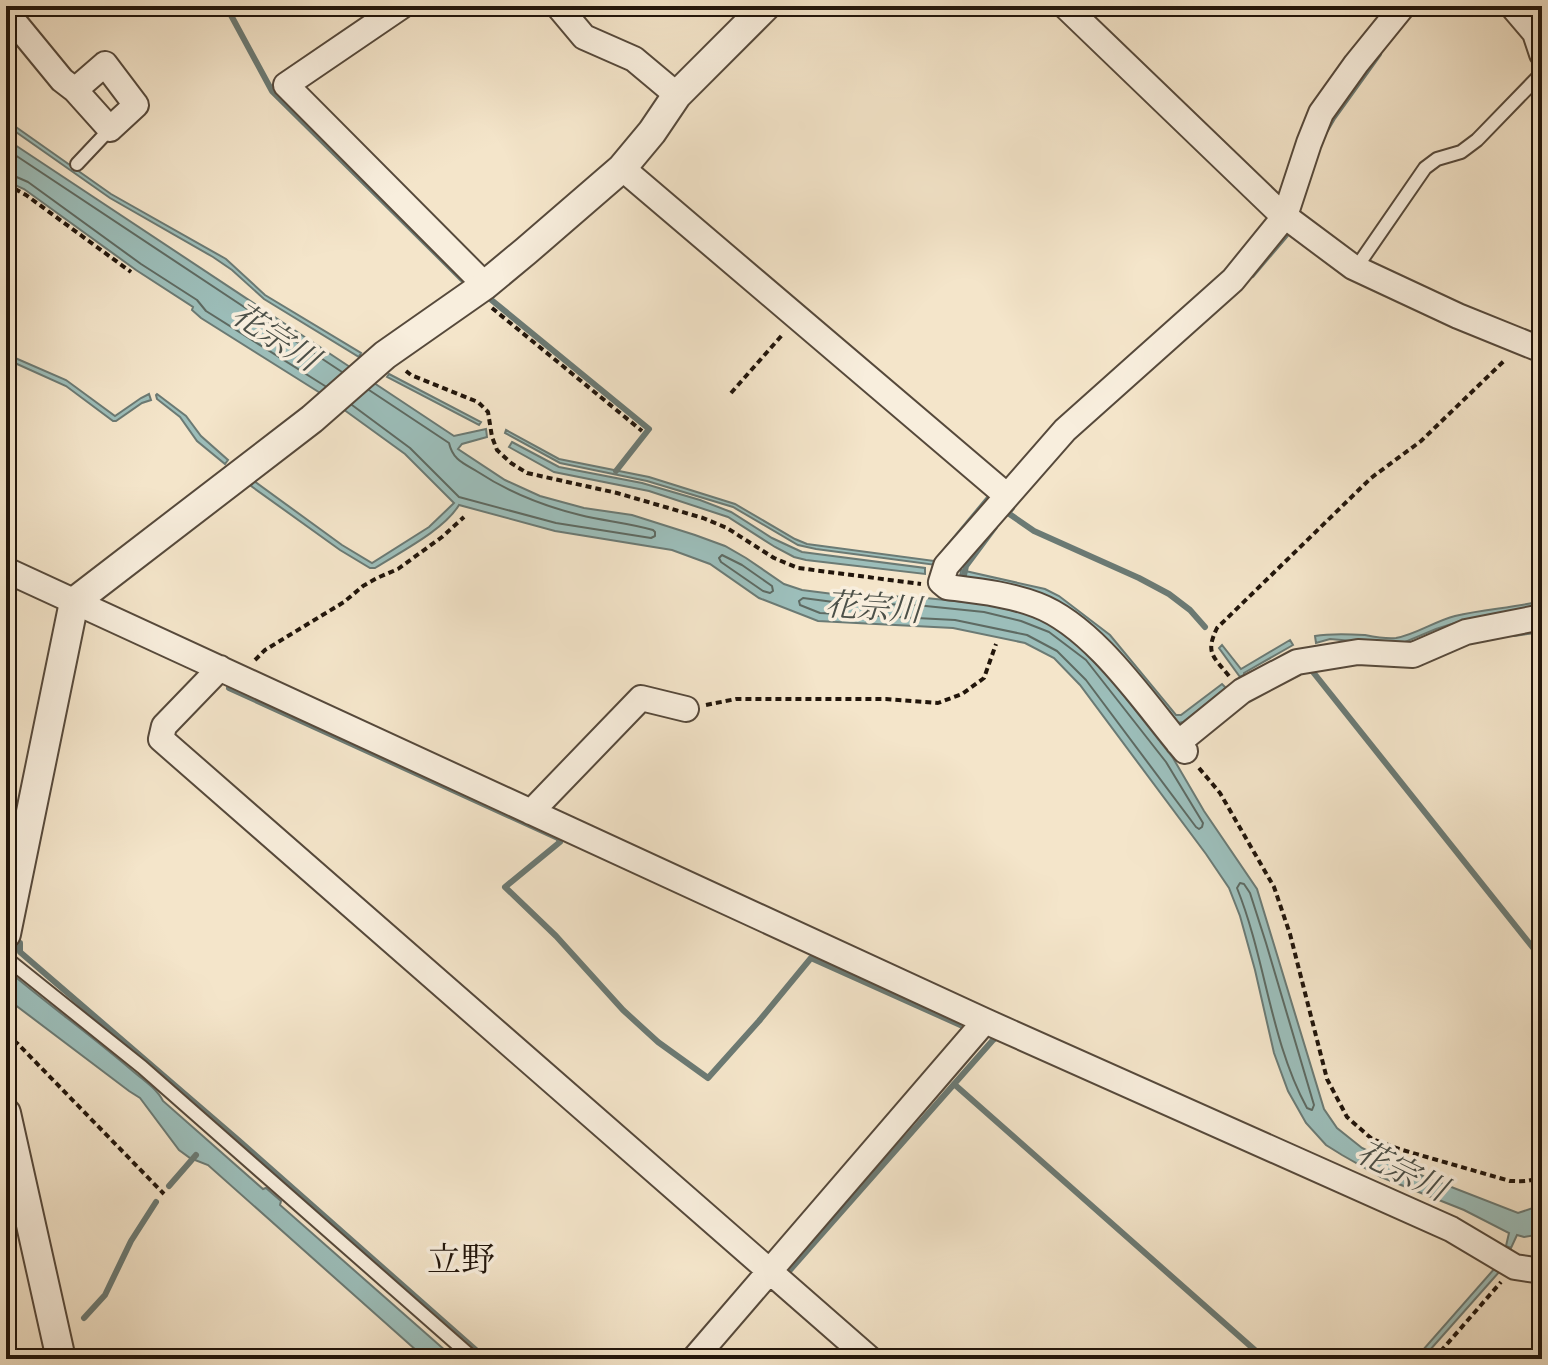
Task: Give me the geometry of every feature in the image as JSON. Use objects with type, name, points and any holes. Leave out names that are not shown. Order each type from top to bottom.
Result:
[{"type":"street","points":[[402,6],[286,85],[479,289]]},
{"type":"street","points":[[558,6],[584,37],[634,59],[677,95]]},
{"type":"street","points":[[6,934],[74,602],[312,419],[387,354],[479,289],[622,168],[677,95],[766,6]]},
{"type":"street","points":[[1065,6],[1285,216],[1356,268],[1458,316],[1542,350]]},
{"type":"street","points":[[1403,6],[1321,113],[1285,216],[1233,280],[1065,430],[946,566],[941,582],[947,587],[999,594],[1039,606],[1067,621],[1101,651],[1182,747],[1242,691],[1297,662],[1358,652],[1413,655],[1466,632],[1542,617]]},
{"type":"street","points":[[1512,6],[1535,33],[1542,54]]},
{"type":"street","points":[[18,22],[62,80],[110,129],[136,105],[105,64],[75,90]]},
{"type":"street","points":[[622,168],[1006,495]]},
{"type":"street","points":[[6,570],[985,1021],[1451,1229],[1515,1267],[1542,1271]]},
{"type":"street","points":[[231,673],[164,726],[161,739],[870,1359]]},
{"type":"street","points":[[531,812],[641,698],[686,709]]},
{"type":"street","points":[[694,1359],[985,1021]]},
{"type":"street","points":[[6,1113],[61,1359]]},
{"type":"lane","points":[[1356,268],[1425,168],[1437,159],[1461,152],[1477,140],[1542,73]]},
{"type":"lane","points":[[77,164],[110,129]]},
{"type":"lane","points":[[6,958],[142,1067],[474,1359]]},
{"type":"path","points":[[6,184],[26,195],[131,272]]},
{"type":"path","points":[[479,289],[642,431]]},
{"type":"path","points":[[731,393],[784,332],[793,314]]},
{"type":"path","points":[[1242,691],[1211,653],[1210,643],[1217,628],[1371,478],[1421,441],[1447,417],[1506,360],[1519,341]]},
{"type":"path","points":[[387,354],[411,375],[478,402],[488,412],[497,450],[527,473],[617,493],[703,518],[798,568],[947,587]]},
{"type":"path","points":[[231,673],[248,667],[265,650],[377,578],[398,569],[464,517]]},
{"type":"path","points":[[686,709],[736,699],[886,699],[938,703],[962,694],[984,678],[996,644]]},
{"type":"path","points":[[1182,747],[1220,793],[1274,887],[1290,934],[1327,1079],[1347,1117],[1372,1139],[1399,1149],[1510,1181],[1527,1182],[1542,1174]]},
{"type":"path","points":[[6,1034],[164,1194]]},
{"type":"path","points":[[1434,1359],[1515,1267]]},
{"type":"water","points":[[6,120],[111,194],[226,259],[265,295],[361,353],[359,357],[264,299],[213,257],[110,198],[6,125]]},
{"type":"water","name":"花宗川","points":[[6,139],[454,436],[486,429],[487,437],[462,444],[458,449],[505,480],[540,496],[584,508],[632,515],[725,546],[784,584],[802,590],[985,604],[1024,613],[1053,625],[1091,654],[1173,758],[1204,811],[1257,889],[1324,1109],[1337,1128],[1362,1148],[1405,1169],[1518,1213],[1542,1205],[1542,1234],[1517,1235],[1511,1248],[1506,1246],[1509,1233],[1464,1210],[1381,1177],[1326,1145],[1306,1123],[1288,1091],[1274,1053],[1255,970],[1229,888],[1080,685],[1054,658],[1025,643],[953,628],[818,621],[759,598],[710,564],[672,550],[555,531],[459,505],[432,532],[375,568],[370,568],[251,486],[254,481],[372,563],[429,527],[454,503],[405,454],[325,396],[201,318],[192,310],[193,307],[24,189],[6,181]]},
{"type":"water","points":[[6,354],[66,380],[115,416],[149,394],[151,400],[113,421],[66,386],[6,359]]},
{"type":"water","points":[[389,374],[481,422],[479,425],[387,377]]},
{"type":"water","points":[[157,394],[186,416],[201,436],[228,460],[225,464],[197,441],[180,417],[157,399]]},
{"type":"water","points":[[506,430],[559,459],[649,477],[735,504],[807,544],[934,561],[988,496],[991,499],[936,565],[816,549],[798,545],[733,507],[647,481],[560,463],[505,433]]},
{"type":"water","points":[[512,442],[559,467],[642,483],[700,500],[731,512],[772,538],[802,552],[925,568],[925,574],[794,557],[728,517],[649,491],[554,472],[509,447]]},
{"type":"water","points":[[961,570],[1045,589],[1059,596],[1110,635],[1176,715],[1181,715],[1222,684],[1226,688],[1183,722],[1173,721],[1107,641],[960,577]]},
{"type":"water","points":[[1542,601],[1542,607],[1458,622],[1398,645],[1330,639],[1316,643],[1315,636],[1328,634],[1396,638],[1455,616]]},
{"type":"water","points":[[1290,640],[1293,645],[1240,677],[1219,648],[1222,645],[1241,669]]},
{"type":"water","points":[[6,969],[147,1082],[163,1101],[263,1189],[266,1188],[281,1201],[280,1205],[455,1359],[426,1359],[208,1165],[179,1150],[140,1098],[6,998]]},
{"type":"water","points":[[1495,1268],[1500,1271],[1422,1359],[1415,1359]]},
{"type":"waterway","points":[[226,6],[272,91],[462,279]]},
{"type":"waterway","points":[[1326,130],[1379,54]]},
{"type":"waterway","points":[[1252,275],[1286,235]]},
{"type":"waterway","points":[[489,298],[649,429],[616,471]]},
{"type":"waterway","points":[[1012,508],[1008,513],[1034,531],[1169,594],[1205,627]]},
{"type":"waterway","points":[[964,575],[966,566],[995,527]]},
{"type":"waterway","points":[[1514,634],[1542,630]]},
{"type":"waterway","points":[[1313,672],[1542,959]]},
{"type":"waterway","points":[[229,688],[558,838],[560,842],[505,887],[556,936],[623,1010],[658,1042],[708,1078],[811,958],[966,1030]]},
{"type":"waterway","points":[[20,943],[20,952],[486,1359]]},
{"type":"waterway","points":[[790,1270],[997,1037]]},
{"type":"waterway","points":[[954,1084],[1265,1359]]},
{"type":"waterway","points":[[169,1186],[196,1155]]},
{"type":"waterway","points":[[84,1318],[105,1295],[131,1241],[156,1202]]},
{"type":"district","name":"立野","points":[[461,1262]]}]
